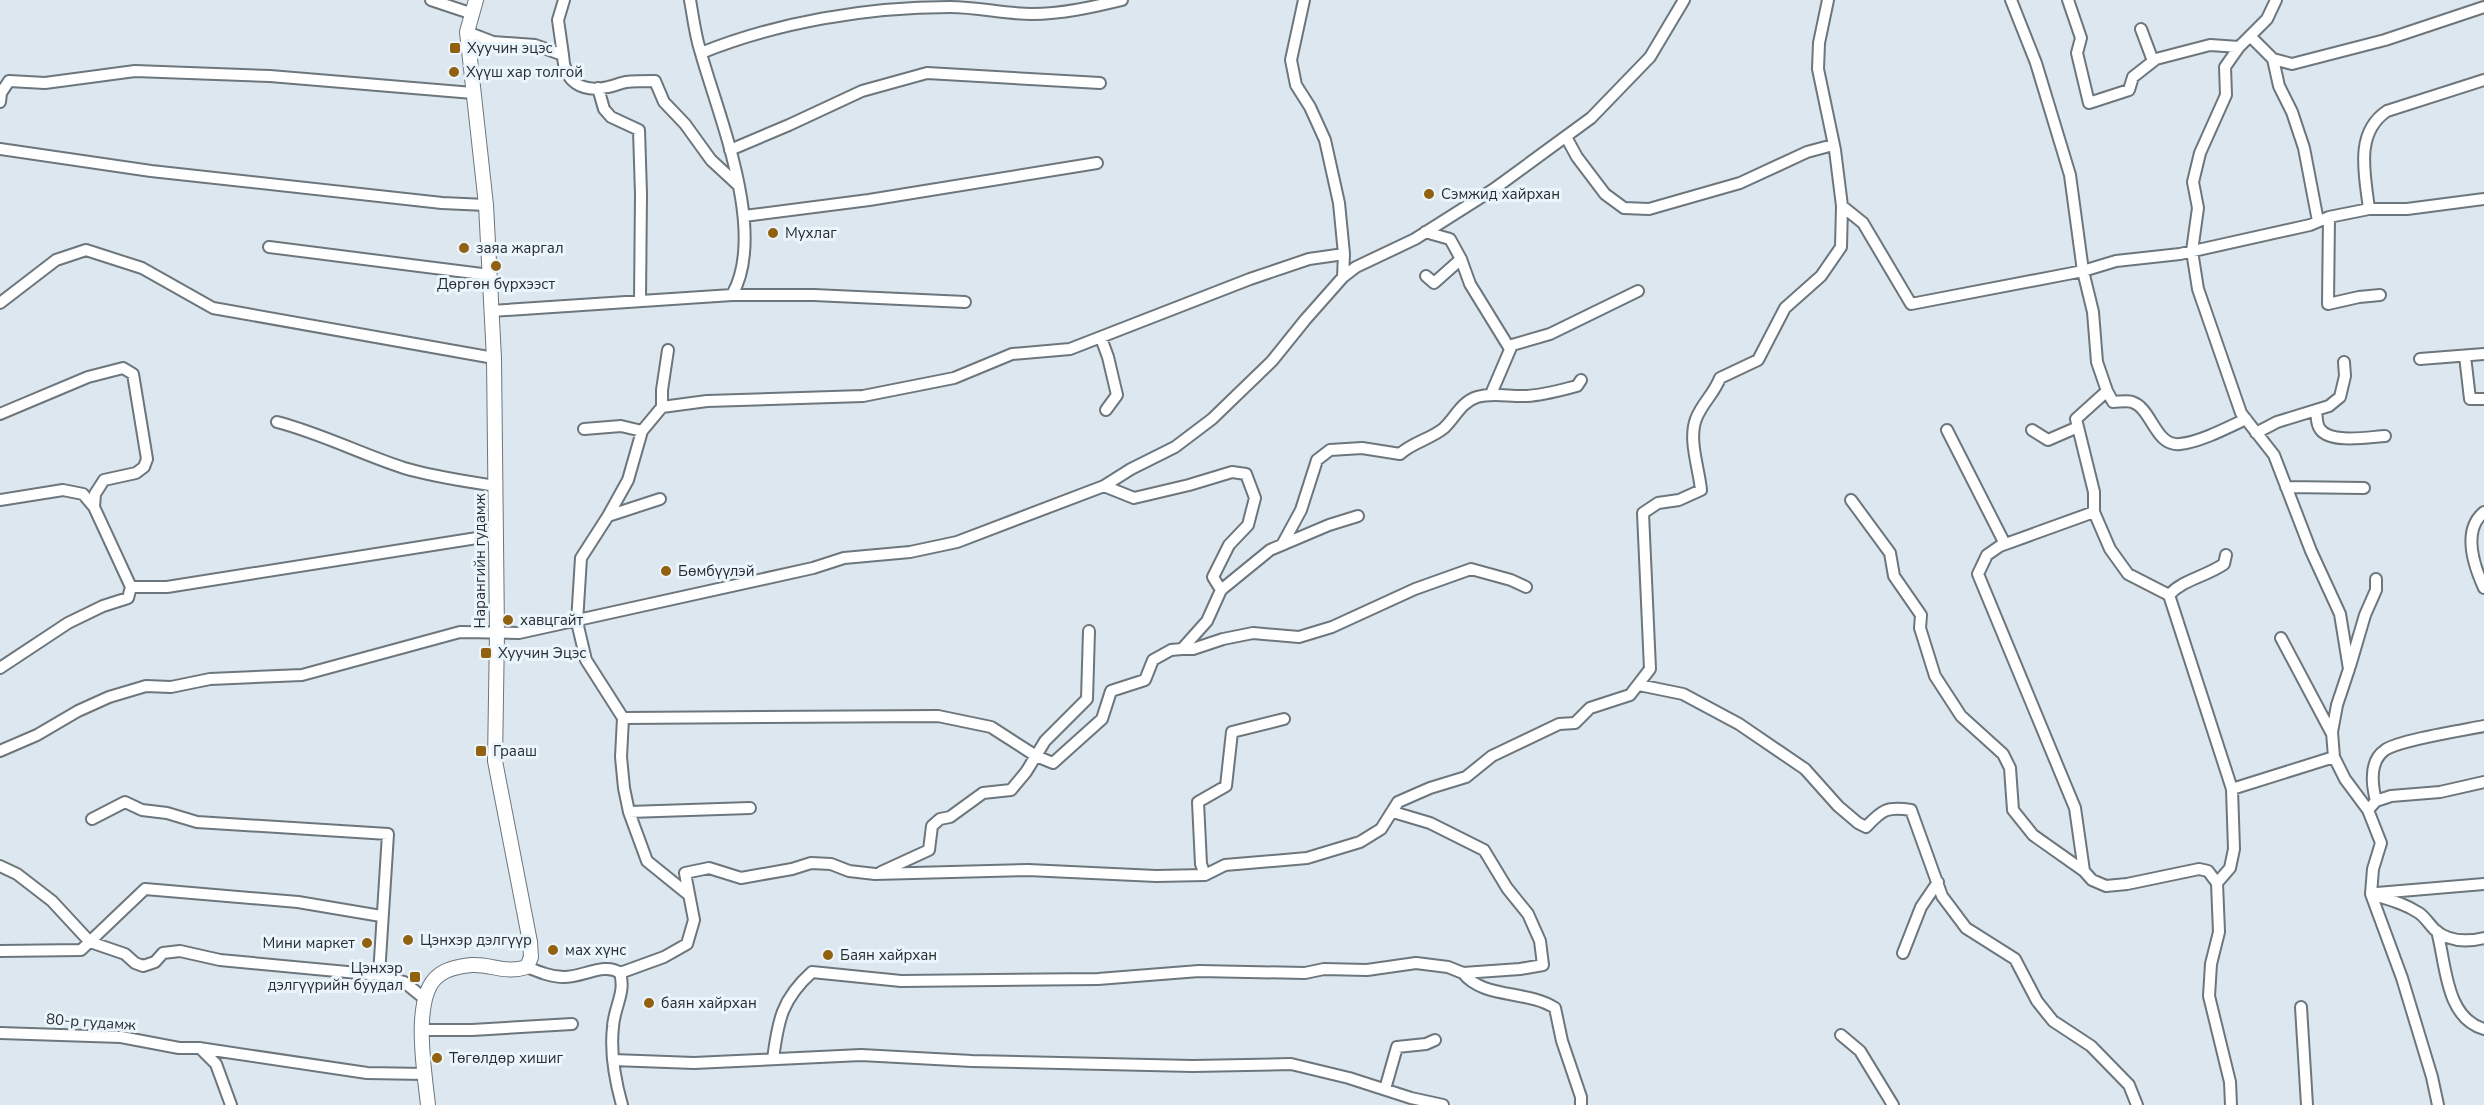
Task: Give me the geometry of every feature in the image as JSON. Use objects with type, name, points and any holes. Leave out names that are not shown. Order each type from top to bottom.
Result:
[{"type":"main road","name":"Нарангийн гудамж","points":[[476,0],[467,32],[486,205],[494,358],[495,760],[530,942],[531,957],[526,967]]},
{"type":"main road","points":[[428,1105],[421,1029],[425,999],[436,977],[452,968],[475,965],[504,971],[526,967]]},
{"type":"street","points":[[432,0],[472,14]]},
{"type":"street","points":[[564,0],[558,20],[564,69],[570,78],[584,88],[597,88],[625,82],[654,81],[664,102],[711,160],[737,184]]},
{"type":"street","points":[[690,0],[701,53],[730,150],[744,216],[743,266],[740,281],[732,295]]},
{"type":"street","points":[[701,53],[729,42],[801,23],[878,11],[952,7],[1033,14],[1089,8],[1122,0]]},
{"type":"street","points":[[1304,0],[1291,60],[1296,85],[1310,107],[1325,140],[1339,203],[1344,254],[1343,277]]},
{"type":"street","points":[[1,750],[37,735],[78,711],[146,686],[171,687],[210,679],[302,675],[460,632],[519,633],[577,622],[813,568],[844,558],[910,552],[957,542],[1104,486],[1131,469],[1175,447],[1212,419],[1272,361],[1343,277],[1356,267],[1425,232],[1494,189],[1591,118],[1650,57],[1684,0]]},
{"type":"street","points":[[620,973],[664,957],[687,944],[694,920],[685,873],[709,868],[741,878],[792,869],[811,863],[831,864],[849,871],[875,874],[1028,870],[1156,876],[1206,875],[1225,865],[1307,858],[1360,842],[1382,829],[1398,802],[1430,788],[1466,777],[1492,756],[1559,724],[1575,723],[1590,708],[1630,695],[1650,669],[1643,513],[1658,503],[1679,501],[1701,490],[1693,440],[1695,422],[1705,400],[1715,390],[1720,378],[1758,360],[1785,308],[1821,276],[1840,247],[1842,207],[1818,69],[1819,43],[1828,0]]},
{"type":"street","points":[[2011,0],[2036,63],[2070,175],[2083,271],[2093,312],[2097,362],[2113,402],[2133,402],[2146,413],[2155,429],[2167,441],[2178,445],[2218,432],[2246,419]]},
{"type":"street","points":[[2068,0],[2081,38],[2077,53],[2089,103],[2129,90],[2133,77],[2153,61],[2210,45],[2239,46]]},
{"type":"street","points":[[2276,0],[2267,19],[2251,37],[2239,46],[2225,67],[2226,95],[2200,153],[2193,182],[2198,208],[2192,251],[2198,289],[2241,413],[2274,455],[2311,552],[2340,614],[2349,669]]},
{"type":"street","points":[[2251,37],[2273,59],[2292,64],[2385,39],[2484,7]]},
{"type":"street","points":[[2141,29],[2153,61]]},
{"type":"street","points":[[467,32],[493,42],[535,45],[563,55]]},
{"type":"street","points":[[2273,59],[2279,86],[2292,112],[2304,148],[2323,219],[2328,303],[2380,295]]},
{"type":"street","points":[[0,102],[1,93],[9,81],[45,83],[135,71],[270,76],[473,93]]},
{"type":"street","points":[[730,150],[862,91],[927,73],[1100,83]]},
{"type":"street","points":[[2369,208],[2362,159],[2366,141],[2378,117],[2387,111],[2484,80]]},
{"type":"street","points":[[597,88],[604,110],[611,117],[639,130],[640,300]]},
{"type":"street","points":[[1566,136],[1577,157],[1605,194],[1624,208],[1649,209],[1740,183],[1807,152],[1833,145]]},
{"type":"street","points":[[0,149],[152,171],[442,203],[486,205]]},
{"type":"street","points":[[744,216],[869,200],[1097,163]]},
{"type":"street","points":[[1842,207],[1863,223],[1911,304],[2083,271],[2116,261],[2192,251],[2369,208],[2407,209],[2484,200]]},
{"type":"street","points":[[1425,232],[1450,239],[1461,259],[1470,284],[1510,349]]},
{"type":"street","points":[[269,247],[490,275]]},
{"type":"street","points":[[0,303],[56,260],[86,250],[142,268],[213,308],[494,358]]},
{"type":"street","points":[[662,407],[707,401],[863,396],[954,378],[1012,354],[1070,349],[1250,279],[1309,259],[1344,254]]},
{"type":"street","points":[[1426,276],[1434,283],[1461,259]]},
{"type":"street","points":[[1491,394],[1512,345],[1550,334],[1638,291]]},
{"type":"street","points":[[491,311],[732,295],[814,295],[965,302]]},
{"type":"street","points":[[1101,338],[1117,395],[1106,410]]},
{"type":"street","points":[[668,350],[662,407],[642,430],[628,480],[581,558],[577,622],[586,660],[622,718],[621,757],[624,788],[647,861],[688,895]]},
{"type":"street","points":[[2420,359],[2484,354]]},
{"type":"street","points":[[2465,356],[2470,399],[2484,399]]},
{"type":"street","points":[[2256,433],[2277,422],[2329,406],[2340,397],[2345,376],[2344,362]]},
{"type":"street","points":[[0,414],[88,377],[123,369],[133,374],[147,459],[144,467],[136,472],[104,480],[95,494],[94,507]]},
{"type":"street","points":[[1282,545],[1301,510],[1317,460],[1330,450],[1362,448],[1400,454],[1410,445],[1443,429],[1459,410],[1474,398],[1491,394],[1506,396],[1548,393],[1577,386],[1581,380]]},
{"type":"street","points":[[2107,391],[2076,419],[2094,492],[2094,512],[2109,549],[2128,574],[2169,595],[2232,789],[2234,849],[2230,868],[2217,883]]},
{"type":"street","points":[[2316,410],[2318,427],[2325,435],[2339,438],[2385,436]]},
{"type":"street","points":[[277,422],[307,429],[340,445],[405,468],[496,486]]},
{"type":"street","points":[[584,429],[621,426],[642,430]]},
{"type":"street","points":[[2032,430],[2048,440],[2078,427]]},
{"type":"street","points":[[1947,430],[2005,544]]},
{"type":"street","points":[[1104,486],[1134,498],[1232,472],[1246,474],[1255,498],[1248,525],[1229,545],[1214,577],[1221,590]]},
{"type":"street","points":[[2286,486],[2364,488]]},
{"type":"street","points":[[0,501],[63,490],[83,494],[94,507],[130,587],[128,598],[103,606],[68,623],[0,668]]},
{"type":"street","points":[[608,516],[660,499]]},
{"type":"street","points":[[1851,501],[1890,553],[1894,576],[1921,615],[1920,628],[1935,676],[1961,716],[2003,754],[2010,768],[2013,810],[2033,835],[2084,871],[2092,880],[2106,886],[2127,884],[2199,868],[2208,871],[2217,883],[2219,932],[2211,964],[2209,996],[2230,1082],[2231,1105]]},
{"type":"street","points":[[2084,871],[2075,808],[1978,574],[1988,555],[2005,544],[2094,512]]},
{"type":"street","points":[[2484,512],[2473,525],[2471,541],[2484,588]]},
{"type":"street","points":[[1182,649],[1207,621],[1221,590],[1270,550],[1329,525],[1358,516]]},
{"type":"street","points":[[130,587],[167,587],[496,535]]},
{"type":"street","points":[[2169,595],[2179,585],[2208,574],[2224,564],[2226,555]]},
{"type":"street","points":[[622,718],[938,716],[991,728],[1036,756],[1053,763],[1102,719],[1111,691],[1145,680],[1153,660],[1172,650],[1193,649],[1222,639],[1253,633],[1299,637],[1332,627],[1415,589],[1471,569],[1511,580],[1526,587]]},
{"type":"street","points":[[2376,579],[2376,590],[2365,615],[2337,705],[2332,734],[2334,757],[2345,779],[2368,810],[2381,843],[2373,868],[2371,894],[2402,978],[2432,1077],[2438,1105]]},
{"type":"street","points":[[875,874],[929,850],[932,826],[940,819],[950,817],[982,793],[1011,790],[1045,741],[1088,699],[1089,631]]},
{"type":"street","points":[[2281,638],[2332,734]]},
{"type":"street","points":[[1639,685],[1683,694],[1739,724],[1804,769],[1839,806],[1866,827],[1878,814],[1893,807],[1911,810],[1942,896],[1966,927],[2015,959],[2037,1001],[2054,1021],[2091,1046],[2129,1085],[2137,1105]]},
{"type":"street","points":[[1206,875],[1201,864],[1198,802],[1226,786],[1232,732],[1284,719]]},
{"type":"street","points":[[2376,801],[2373,772],[2377,759],[2385,750],[2402,744],[2484,726]]},
{"type":"street","points":[[2232,789],[2334,757]]},
{"type":"street","points":[[2368,810],[2376,801],[2391,796],[2440,792],[2484,782]]},
{"type":"street","points":[[92,819],[125,802],[142,810],[167,813],[197,822],[388,834],[379,975]]},
{"type":"street","points":[[630,812],[750,808]]},
{"type":"street","points":[[1393,812],[1430,823],[1484,850],[1506,888],[1528,914],[1540,941],[1544,964],[1520,969],[1463,973]]},
{"type":"street","points":[[0,866],[17,874],[52,901],[90,942],[125,954],[135,963],[144,966],[155,962],[163,953],[180,951],[220,960],[379,975],[404,982],[425,999]]},
{"type":"street","points":[[1903,953],[1921,907],[1938,882]]},
{"type":"street","points":[[2371,894],[2484,884]]},
{"type":"street","points":[[0,951],[81,950],[145,889],[298,902],[381,916]]},
{"type":"street","points":[[2371,894],[2399,902],[2420,913],[2437,932],[2453,939],[2469,941],[2484,938]]},
{"type":"street","points":[[2437,932],[2447,981],[2457,1007],[2471,1023],[2484,1029]]},
{"type":"street","points":[[773,1059],[779,1018],[797,985],[813,972],[901,981],[1098,979],[1199,971],[1305,973],[1324,969],[1367,970],[1416,963],[1448,967],[1463,973],[1483,989],[1544,1000],[1555,1008],[1562,1041],[1581,1097],[1581,1105]]},
{"type":"street","points":[[526,967],[544,974],[563,977],[585,975],[598,969],[613,968],[620,973],[623,984],[612,1028],[613,1060],[622,1105]]},
{"type":"street","points":[[2301,1007],[2307,1105]]},
{"type":"street","points":[[421,1029],[472,1030],[572,1024]]},
{"type":"street","name":"80-р гудамж","points":[[0,1033],[121,1037],[179,1048],[199,1048],[367,1073],[425,1074]]},
{"type":"street","points":[[1841,1035],[1860,1051],[1893,1105]]},
{"type":"street","points":[[1385,1089],[1397,1047],[1426,1044],[1435,1040]]},
{"type":"street","points":[[199,1048],[216,1064],[231,1105]]},
{"type":"street","points":[[613,1060],[694,1063],[861,1055],[972,1061],[1193,1066],[1291,1064],[1443,1105]]},
{"type":"place","name":"Хуучин эцэс","points":[[455,48]]},
{"type":"place","name":"Хүүш хар толгой","points":[[454,72]]},
{"type":"place","name":"Сэмжид хайрхан","points":[[1429,194]]},
{"type":"place","name":"Мухлаг","points":[[773,233]]},
{"type":"place","name":"заяа жаргал","points":[[464,248]]},
{"type":"place","name":"Дөргөн бүрхээст","points":[[496,266]]},
{"type":"place","name":"Бөмбүүлэй","points":[[666,571]]},
{"type":"place","name":"хавцгайт","points":[[508,620]]},
{"type":"place","name":"Хуучин Эцэс","points":[[486,653]]},
{"type":"place","name":"Грааш","points":[[481,751]]},
{"type":"place","name":"Цэнхэр дэлгүүр","points":[[408,940]]},
{"type":"place","name":"Мини маркет","points":[[367,943]]},
{"type":"place","name":"мах хүнс","points":[[553,950]]},
{"type":"place","name":"Баян хайрхан","points":[[828,955]]},
{"type":"place","name":"Цэнхэр дэлгүүрийн буудал","points":[[415,977]]},
{"type":"place","name":"баян хайрхан","points":[[649,1003]]},
{"type":"place","name":"Төгөлдөр хишиг","points":[[437,1058]]}]
